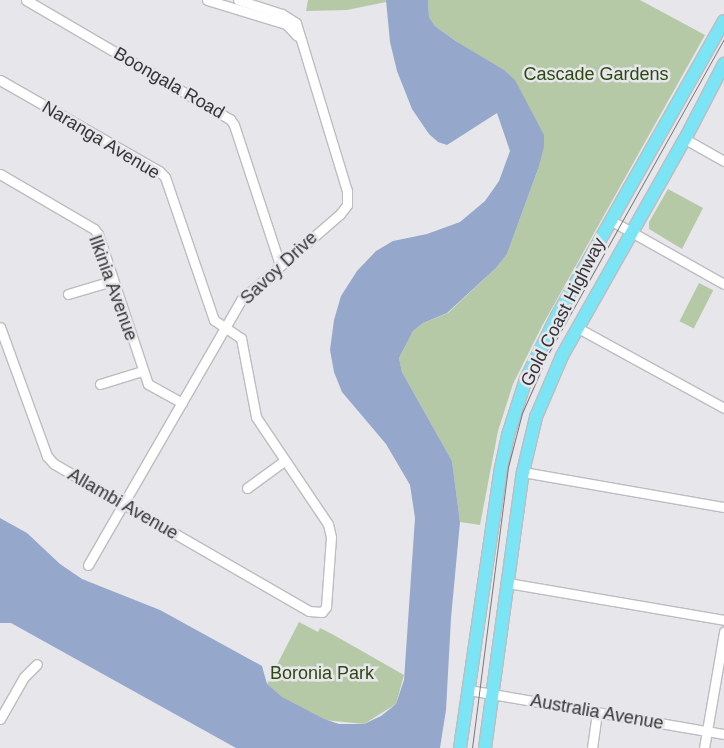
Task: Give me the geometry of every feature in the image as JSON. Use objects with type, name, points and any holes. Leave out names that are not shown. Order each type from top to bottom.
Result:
[{"type":"highway","name":"Gold Coast Highway","points":[[460,748],[496,493],[508,435],[535,358],[610,220],[724,21]]},
{"type":"highway","name":"Gold Coast Highway","points":[[485,748],[523,472],[541,403],[562,356],[685,139],[724,64]]},
{"type":"street","name":"Boongala Road","points":[[26,0],[230,119],[234,125],[280,265]]},
{"type":"street","name":"Savoy Drive","points":[[207,0],[286,24],[300,40]]},
{"type":"street","name":"Savoy Drive","points":[[88,565],[241,300],[340,214],[347,205],[348,198],[296,23],[289,18],[238,0]]},
{"type":"street","name":"Naranga Avenue","points":[[0,80],[159,171],[165,177],[214,320],[241,338],[256,417],[328,524],[331,537],[326,606],[322,612]]},
{"type":"street","points":[[685,139],[724,161]]},
{"type":"street","name":"Ilkinia Avenue","points":[[0,174],[94,229],[98,234],[112,281],[148,384],[182,403]]},
{"type":"street","points":[[610,220],[724,284]]},
{"type":"street","points":[[68,294],[112,281]]},
{"type":"street","name":"Allambi Avenue","points":[[0,327],[47,456],[54,464],[309,611],[322,612]]},
{"type":"street","points":[[578,328],[724,408]]},
{"type":"street","points":[[100,384],[142,371]]},
{"type":"street","points":[[247,488],[284,461]]},
{"type":"street","points":[[523,472],[724,507]]},
{"type":"street","points":[[508,583],[724,620]]},
{"type":"street","points":[[704,748],[724,632]]},
{"type":"street","points":[[0,719],[24,677],[37,664]]},
{"type":"street","name":"Australia Avenue","points":[[469,690],[724,734]]},
{"type":"street","points":[[592,748],[597,713]]},
{"type":"green space","points":[[308,0],[386,0],[386,2],[347,10],[306,11]]},
{"type":"green space","name":"Cascade Gardens","points":[[428,0],[640,0],[705,35],[542,326],[513,384],[498,431],[480,525],[460,522],[452,461],[402,372],[399,358],[413,331],[423,323],[448,313],[496,268],[507,254],[538,169],[457,42],[435,26],[429,17]]},
{"type":"green space","points":[[668,189],[703,208],[682,249],[649,229],[649,222]]},
{"type":"green space","points":[[699,283],[713,290],[694,329],[679,321]]},
{"type":"green space","name":"Boronia Park","points":[[299,622],[318,632],[320,628],[332,634],[404,675],[396,704],[364,724],[324,720],[282,698],[267,684]]},
{"type":"water","points":[[386,0],[428,0],[429,17],[435,26],[457,42],[504,70],[515,80],[544,135],[544,147],[538,169],[507,254],[496,268],[447,313],[423,323],[413,331],[399,358],[402,372],[452,461],[460,522],[451,618],[446,710],[440,748],[236,748],[11,623],[0,623],[0,518],[27,533],[60,564],[82,579],[160,610],[262,666],[267,684],[282,697],[324,719],[339,724],[364,724],[381,716],[396,704],[404,680],[415,518],[410,485],[386,444],[342,392],[334,372],[330,350],[334,320],[341,296],[357,271],[376,251],[393,241],[427,234],[460,222],[485,201],[499,181],[510,151],[497,113],[447,145],[438,142],[429,134],[412,109],[397,71],[390,42]]},
{"type":"tram line","points":[[472,748],[508,467],[522,413],[549,352],[724,39]]}]
